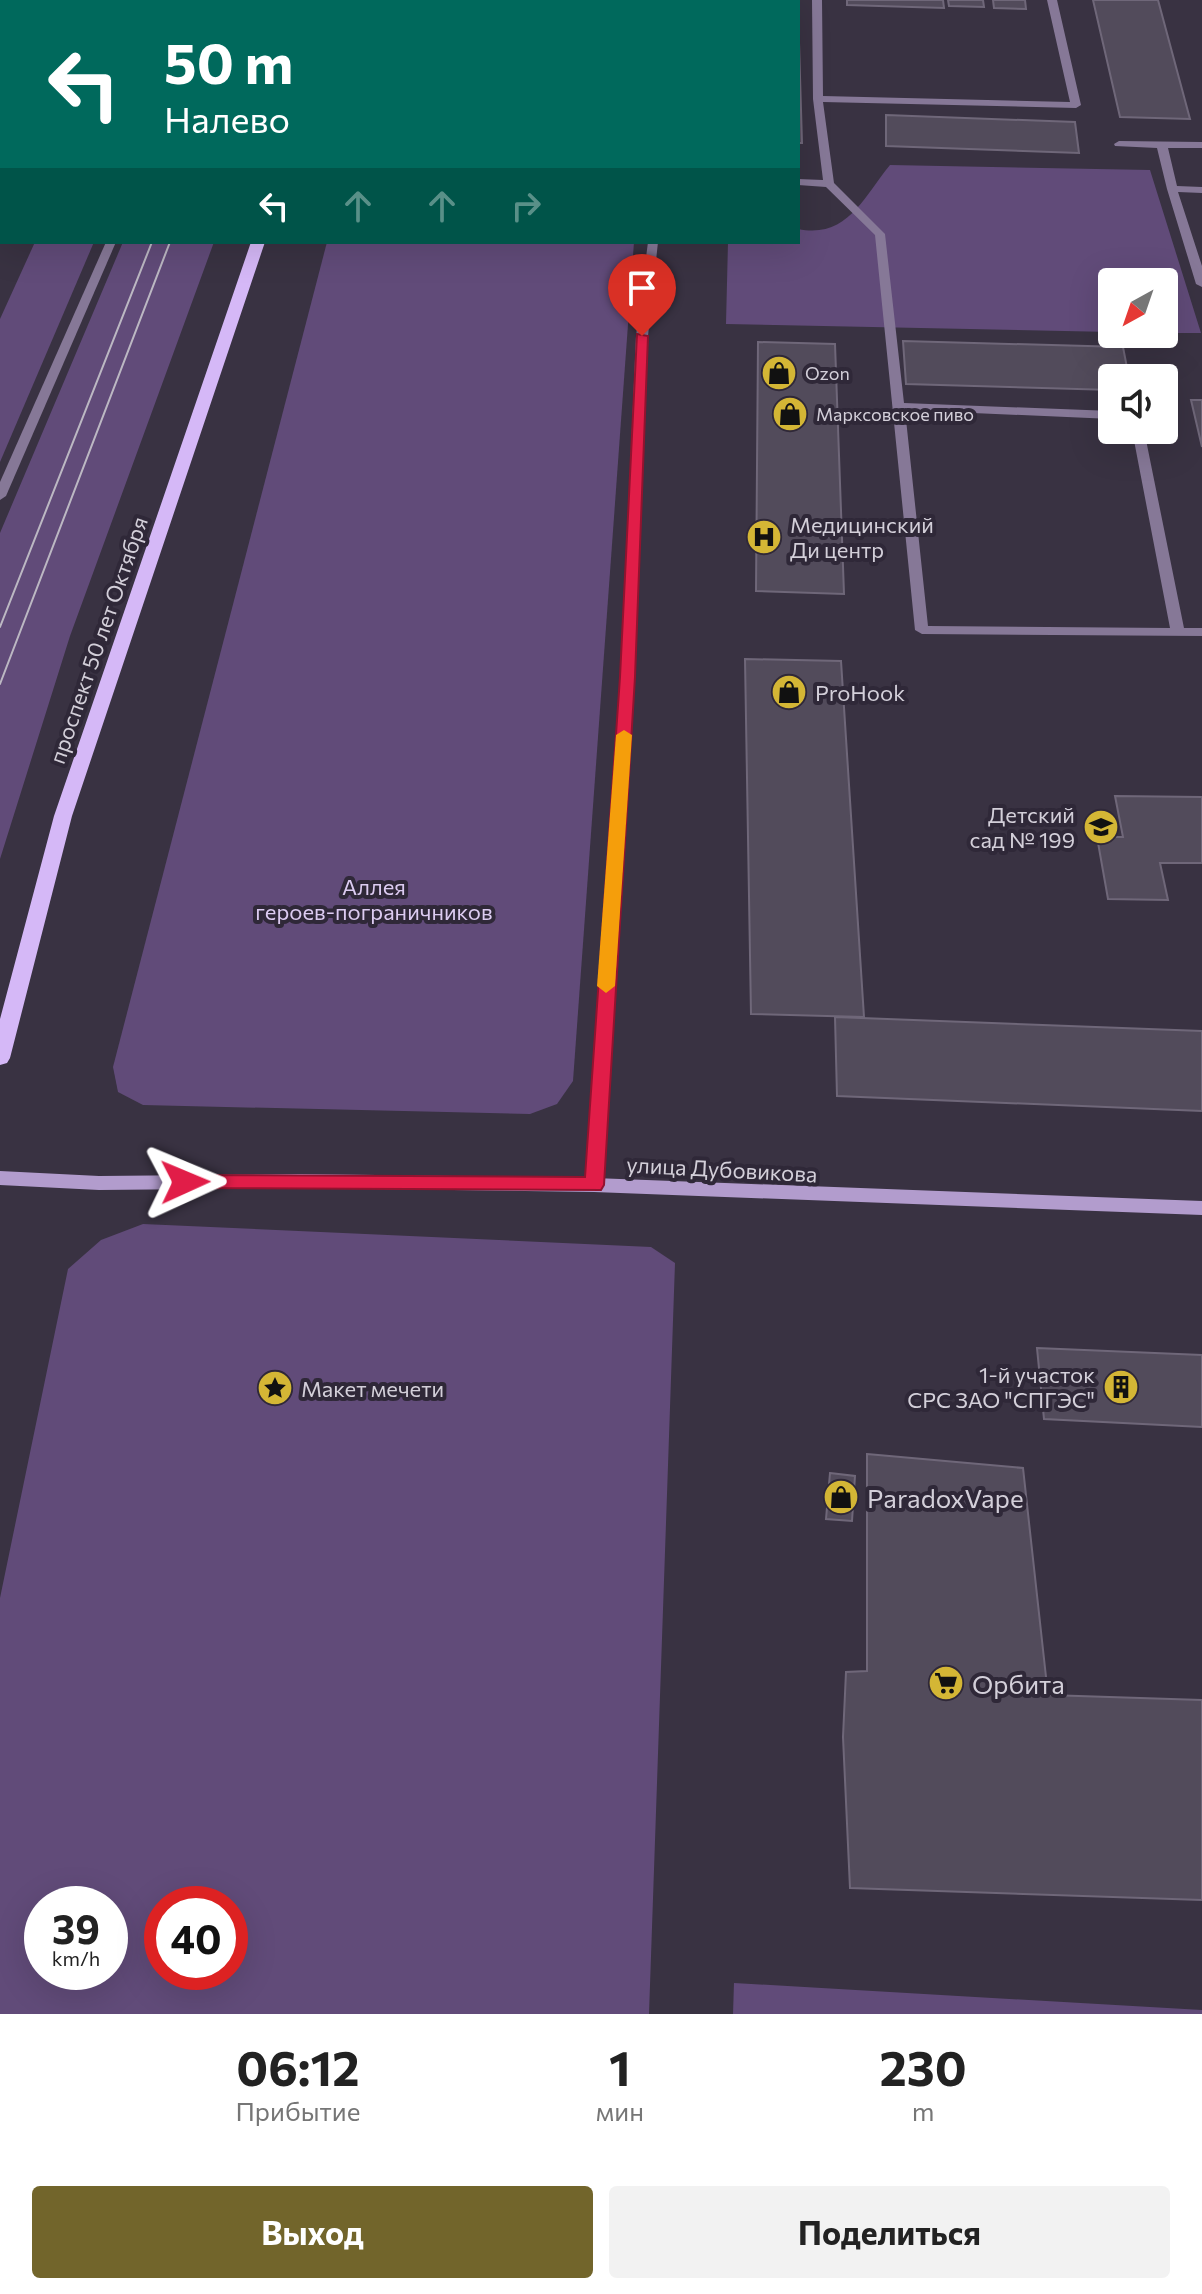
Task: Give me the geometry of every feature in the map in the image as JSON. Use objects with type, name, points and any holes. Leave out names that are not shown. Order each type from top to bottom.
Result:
[{"type":"main road","name":"проспект 50 лет Октября","points":[[0,1058],[63,816],[257,244]]},
{"type":"street","points":[[817,0],[818,99],[829,184],[880,234],[922,630],[1202,632]]},
{"type":"street","points":[[818,99],[1076,105],[1052,0]]},
{"type":"street","points":[[1119,144],[1202,145]]},
{"type":"street","points":[[1162,145],[1172,189],[1202,284]]},
{"type":"street","points":[[800,182],[829,184]]},
{"type":"street","points":[[1172,189],[1202,190]]},
{"type":"street","points":[[0,496],[110,244]]},
{"type":"street","points":[[594,1185],[628,677],[642,336],[653,244]]},
{"type":"street","points":[[899,406],[1098,414]]},
{"type":"street","points":[[1141,444],[1178,632]]},
{"type":"street","name":"улица Дубовикова","points":[[0,1178],[99,1183],[300,1181],[594,1185],[1202,1208]]},
{"type":"green space","points":[[890,165],[1150,170],[1201,333],[1178,333],[1178,268],[1098,268],[1098,332],[726,324],[728,244],[800,244],[800,229],[829,228],[852,213]]},
{"type":"green space","points":[[34,244],[93,244],[0,462],[0,319]]},
{"type":"green space","points":[[122,244],[213,244],[70,636],[0,859],[0,533]]},
{"type":"green space","name":"Аллея героев-пограничников","points":[[326,244],[634,244],[573,1081],[557,1104],[530,1114],[143,1105],[118,1092],[113,1067]]},
{"type":"green space","points":[[143,1224],[651,1247],[675,1263],[649,2014],[0,2014],[0,1598],[68,1269],[101,1240]]},
{"type":"green space","points":[[734,1983],[1202,2010],[1202,2014],[733,2014]]},
{"type":"building","points":[[847,0],[943,0],[944,8],[847,5]]},
{"type":"building","points":[[948,0],[983,0],[984,7],[949,6]]},
{"type":"building","points":[[993,0],[1025,0],[1026,9],[994,8]]},
{"type":"building","points":[[1093,0],[1158,0],[1190,119],[1120,117]]},
{"type":"building","points":[[800,76],[802,143],[800,143]]},
{"type":"building","points":[[886,115],[1075,122],[1079,153],[886,146]]},
{"type":"building","points":[[903,341],[1123,348],[1126,364],[1098,364],[1098,390],[906,384]]},
{"type":"building","points":[[758,342],[835,344],[844,594],[756,591]]},
{"type":"building","points":[[1191,400],[1202,400],[1202,447]]},
{"type":"building","points":[[745,659],[841,661],[864,1017],[751,1014]]},
{"type":"building","points":[[1115,796],[1202,797],[1202,863],[1160,863],[1168,900],[1108,899],[1097,837],[1123,837]]},
{"type":"building","points":[[835,1017],[1202,1031],[1202,1111],[837,1096]]},
{"type":"building","name":"1-й участок СРС ЗАО \"СПГЭС\"","points":[[1037,1348],[1202,1355],[1202,1427],[1044,1419]]},
{"type":"building","name":"Орбита","points":[[867,1454],[1023,1468],[1048,1695],[1202,1700],[1202,1900],[850,1888],[843,1737],[846,1672],[867,1671]]},
{"type":"building","name":"ParadoxVape","points":[[830,1473],[855,1476],[852,1521],[826,1519]]},
{"type":"tram line","points":[[0,627],[151,244]]},
{"type":"tram line","points":[[0,684],[169,244]]},
{"type":"slow traffic","points":[[606,986],[624,735]]},
{"type":"place","name":"Ozon","points":[[779,373]]},
{"type":"place","name":"Марксовское пиво","points":[[790,414]]},
{"type":"place","name":"Медицинский Ди центр","points":[[764,537]]},
{"type":"place","name":"ProHook","points":[[789,692]]},
{"type":"place","name":"Детский сад № 199","points":[[1101,827]]},
{"type":"place","name":"1-й участок СРС ЗАО \"СПГЭС\"","points":[[1121,1387]]},
{"type":"place","name":"Макет мечети","points":[[275,1388]]},
{"type":"place","name":"ParadoxVape","points":[[841,1497]]},
{"type":"place","name":"Орбита","points":[[946,1683]]},
{"type":"route","points":[[185,1182],[594,1185],[628,677],[642,336]]}]
